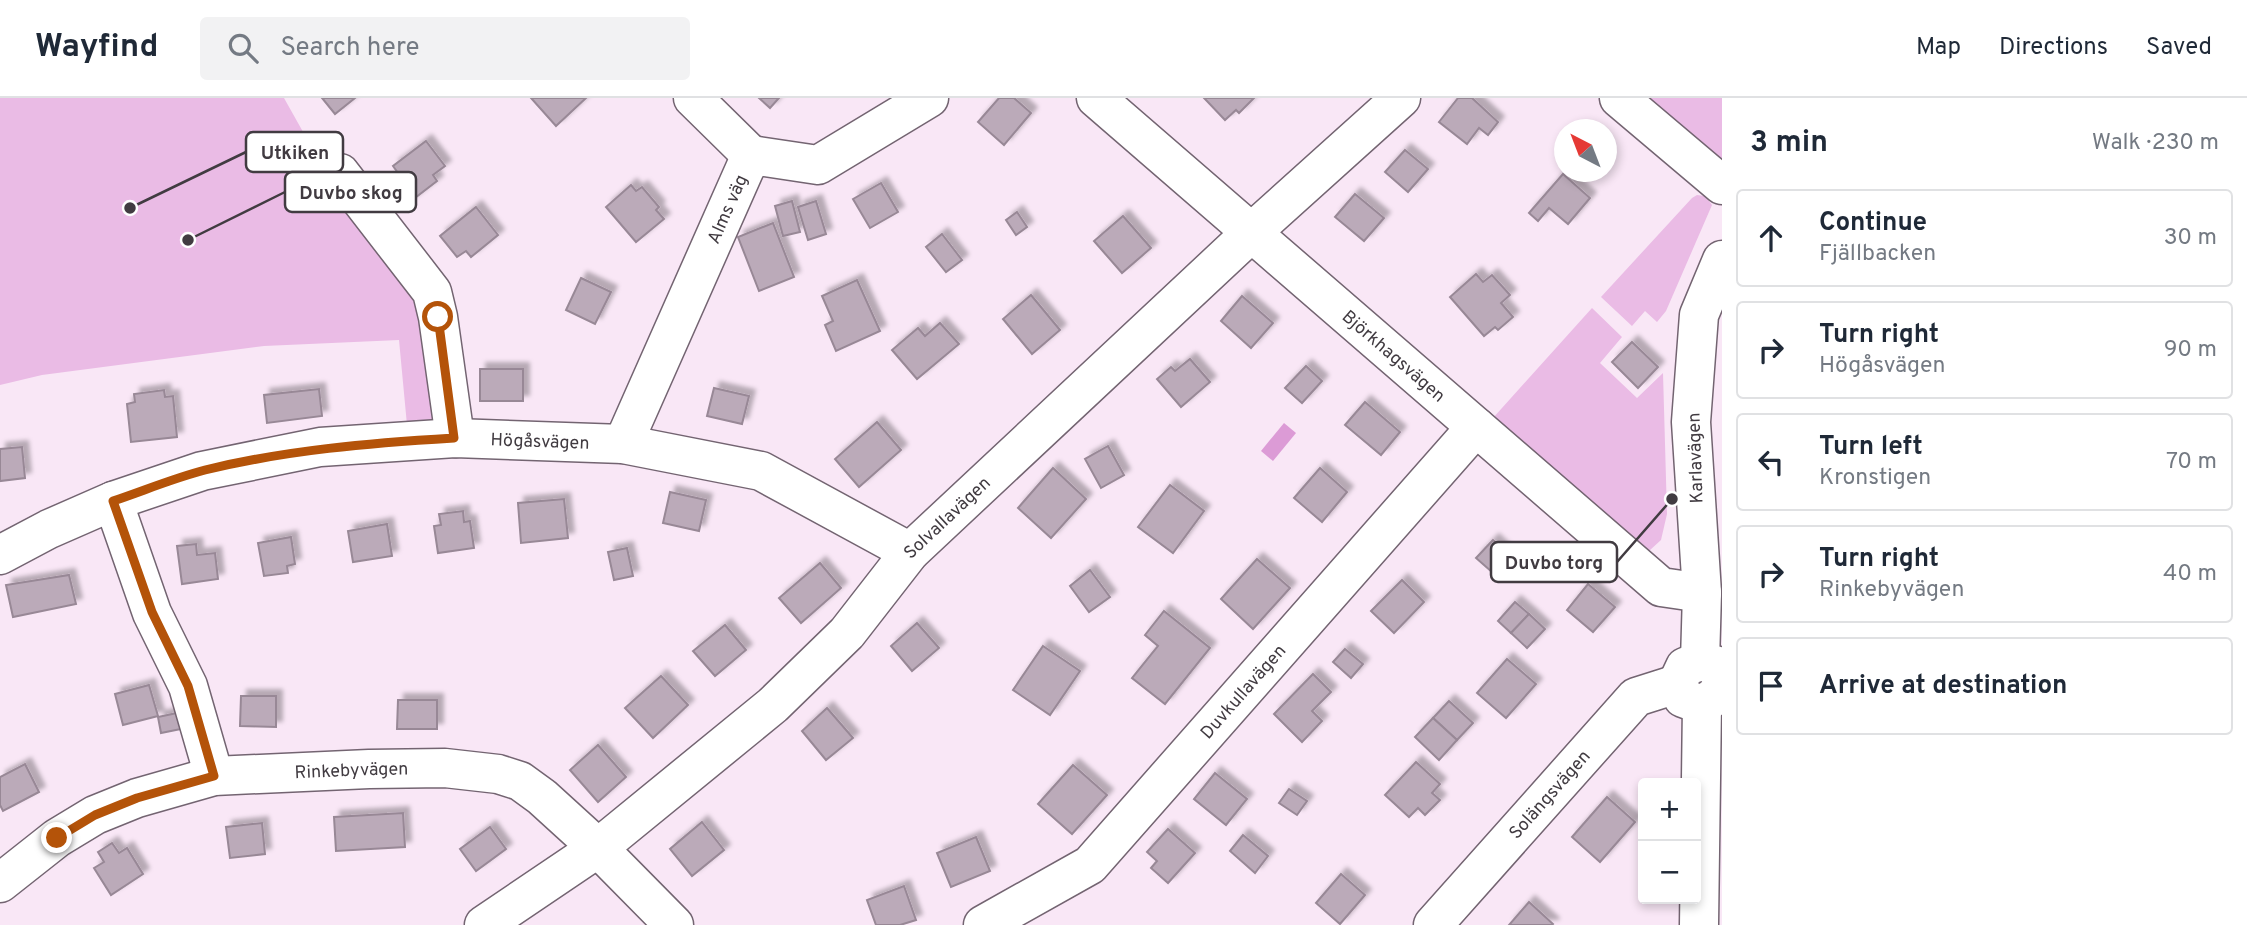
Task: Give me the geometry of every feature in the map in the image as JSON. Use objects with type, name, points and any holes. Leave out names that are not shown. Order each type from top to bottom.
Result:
[{"type":"street","points":[[693,98],[751,155]]},
{"type":"street","name":"Alms väg","points":[[623,444],[751,155],[818,165],[929,98]]},
{"type":"street","name":"Björkhagsvägen","points":[[1096,98],[1661,587],[1702,593]]},
{"type":"street","name":"Solvallavägen","points":[[484,925],[598,848],[774,705],[847,633],[910,552],[1251,233],[1401,98]]},
{"type":"street","points":[[1619,98],[1722,185]]},
{"type":"street","points":[[340,173],[432,292],[438,317],[454,438]]},
{"type":"street","name":"Karlavägen","points":[[1699,925],[1705,682],[1691,422],[1699,316],[1722,260]]},
{"type":"street","name":"Duvkullavägen","points":[[1007,920],[1090,865],[1476,427]]},
{"type":"street","name":"Högåsvägen","points":[[0,555],[49,529],[113,501],[202,471],[320,447],[454,438],[623,444],[761,471],[910,552]]},
{"type":"street","points":[[113,501],[152,612],[188,686],[214,776]]},
{"type":"street","name":"Solängsvägen","points":[[1433,925],[1636,696],[1705,682]]},
{"type":"street","name":"Rinkebyvägen","points":[[0,883],[57,838],[95,815],[137,798],[214,776],[446,768],[498,774],[520,781],[542,797],[598,848],[674,925]]},
{"type":"shaded area","points":[[0,98],[284,98],[330,180],[421,301],[442,425],[407,425],[399,340],[264,346],[42,375],[0,385]]},
{"type":"shaded area","points":[[1645,98],[1722,98],[1722,162]]},
{"type":"shaded area","points":[[1697,195],[1705,196],[1712,205],[1666,311],[1657,322],[1645,311],[1632,326],[1601,297]]},
{"type":"shaded area","points":[[1592,308],[1622,337],[1600,363],[1637,398],[1663,373],[1667,514],[1661,540],[1649,551],[1642,551],[1493,418]]},
{"type":"shaded area","points":[[1284,423],[1296,433],[1273,461],[1261,451]]},
{"type":"building","points":[[322,98],[355,98],[335,114]]},
{"type":"building","points":[[531,98],[586,98],[556,126]]},
{"type":"building","points":[[759,98],[779,98],[770,108]]},
{"type":"building","points":[[999,98],[1014,98],[1031,113],[1004,145],[978,122]]},
{"type":"building","points":[[1204,98],[1254,98],[1239,113],[1236,110],[1225,120]]},
{"type":"building","points":[[1458,98],[1472,98],[1498,122],[1488,135],[1479,128],[1467,144],[1439,122]]},
{"type":"building","points":[[426,141],[445,166],[433,175],[437,181],[407,204],[388,180],[398,173],[393,166]]},
{"type":"building","points":[[1405,150],[1428,169],[1408,192],[1385,172]]},
{"type":"building","points":[[1556,182],[1572,182],[1590,198],[1568,224],[1549,208],[1538,221],[1529,213]]},
{"type":"building","points":[[881,183],[898,212],[870,228],[853,199]]},
{"type":"building","points":[[631,185],[636,191],[642,187],[659,207],[656,210],[664,219],[636,242],[606,207]]},
{"type":"building","points":[[1355,194],[1384,218],[1364,241],[1335,217]]},
{"type":"building","points":[[792,201],[800,232],[783,236],[775,206]]},
{"type":"building","points":[[816,201],[826,234],[808,240],[798,207]]},
{"type":"building","points":[[476,207],[498,235],[471,257],[466,251],[457,257],[440,236]]},
{"type":"building","points":[[1017,212],[1027,227],[1016,235],[1006,220]]},
{"type":"building","points":[[1123,216],[1151,248],[1122,273],[1094,241]]},
{"type":"building","points":[[773,223],[794,277],[759,291],[738,237]]},
{"type":"building","points":[[942,234],[962,260],[946,272],[926,247]]},
{"type":"building","points":[[1476,274],[1483,282],[1492,275],[1510,295],[1501,303],[1513,317],[1498,330],[1495,327],[1484,336],[1450,297]]},
{"type":"building","points":[[581,278],[611,292],[595,324],[566,310]]},
{"type":"building","points":[[857,280],[880,331],[836,351],[825,325],[833,321],[822,296]]},
{"type":"building","points":[[1031,295],[1060,330],[1032,354],[1003,319]]},
{"type":"building","points":[[1242,296],[1273,323],[1251,348],[1221,321]]},
{"type":"building","points":[[940,323],[959,344],[917,379],[892,350],[918,328],[925,336]]},
{"type":"building","points":[[1632,342],[1658,367],[1638,388],[1612,362]]},
{"type":"building","points":[[1190,359],[1210,382],[1181,407],[1157,379],[1171,367],[1175,371]]},
{"type":"building","points":[[1306,366],[1322,381],[1302,403],[1285,388]]},
{"type":"building","points":[[480,369],[523,369],[523,401],[480,401]]},
{"type":"building","points":[[714,388],[749,396],[742,424],[707,416]]},
{"type":"building","points":[[319,389],[322,416],[267,423],[264,395]]},
{"type":"building","points":[[164,390],[165,397],[173,396],[177,437],[131,442],[127,404],[135,402],[134,394]]},
{"type":"building","points":[[1365,402],[1400,432],[1381,455],[1345,425]]},
{"type":"building","points":[[877,422],[901,450],[859,487],[835,459]]},
{"type":"building","points":[[1108,446],[1124,475],[1101,488],[1085,459]]},
{"type":"building","points":[[22,447],[25,478],[0,481],[0,449]]},
{"type":"building","points":[[1053,468],[1086,499],[1051,538],[1018,508]]},
{"type":"building","points":[[1320,468],[1347,492],[1322,522],[1294,498]]},
{"type":"building","points":[[1170,485],[1204,511],[1173,553],[1138,527]]},
{"type":"building","points":[[670,492],[706,500],[699,531],[663,523]]},
{"type":"building","points":[[564,499],[568,538],[521,543],[518,503]]},
{"type":"building","points":[[463,511],[464,522],[470,521],[474,548],[438,553],[434,526],[441,525],[439,514]]},
{"type":"building","points":[[387,524],[392,556],[353,562],[348,531]]},
{"type":"building","points":[[291,537],[295,564],[287,566],[288,573],[264,576],[258,543]]},
{"type":"building","points":[[1493,540],[1516,561],[1500,579],[1476,558]]},
{"type":"building","points":[[196,544],[197,555],[215,553],[218,579],[182,584],[177,546]]},
{"type":"building","points":[[627,548],[633,576],[614,580],[608,552]]},
{"type":"building","points":[[1257,559],[1290,588],[1253,629],[1221,599]]},
{"type":"building","points":[[820,563],[841,588],[801,623],[779,598]]},
{"type":"building","points":[[1090,570],[1110,597],[1089,612],[1070,586]]},
{"type":"building","points":[[69,575],[76,604],[13,617],[6,585]]},
{"type":"building","points":[[1402,580],[1424,602],[1394,633],[1371,611]]},
{"type":"building","points":[[1588,584],[1615,607],[1593,632],[1567,610]]},
{"type":"building","points":[[1515,602],[1529,614],[1511,633],[1498,621]]},
{"type":"building","points":[[1164,611],[1210,648],[1165,704],[1132,678],[1158,646],[1145,635]]},
{"type":"building","points":[[1529,614],[1545,629],[1527,648],[1511,633]]},
{"type":"building","points":[[917,623],[939,648],[912,671],[891,646]]},
{"type":"building","points":[[725,625],[746,650],[715,676],[693,651]]},
{"type":"building","points":[[1043,646],[1080,671],[1050,715],[1013,690]]},
{"type":"building","points":[[1345,649],[1363,664],[1351,678],[1333,662]]},
{"type":"building","points":[[1507,659],[1536,684],[1506,718],[1477,693]]},
{"type":"building","points":[[1313,674],[1331,692],[1312,711],[1322,721],[1302,742],[1274,714]]},
{"type":"building","points":[[661,676],[688,705],[653,738],[625,708]]},
{"type":"building","points":[[149,685],[158,716],[123,725],[115,694]]},
{"type":"building","points":[[241,696],[276,696],[276,727],[240,726]]},
{"type":"building","points":[[398,700],[437,700],[437,729],[397,729]]},
{"type":"building","points":[[1449,701],[1473,723],[1457,740],[1433,718]]},
{"type":"building","points":[[827,708],[853,738],[826,760],[802,731]]},
{"type":"building","points":[[177,713],[181,729],[161,733],[158,717]]},
{"type":"building","points":[[1433,718],[1457,740],[1439,760],[1415,737]]},
{"type":"building","points":[[598,745],[626,777],[598,802],[570,770]]},
{"type":"building","points":[[1416,762],[1440,784],[1432,793],[1440,800],[1425,815],[1418,808],[1409,817],[1385,795]]},
{"type":"building","points":[[25,764],[39,792],[3,811],[0,805],[0,777]]},
{"type":"building","points":[[1073,765],[1107,795],[1072,834],[1038,804]]},
{"type":"building","points":[[1215,773],[1247,799],[1226,825],[1194,799]]},
{"type":"building","points":[[1289,789],[1307,801],[1297,815],[1279,803]]},
{"type":"building","points":[[1607,797],[1635,822],[1600,862],[1572,837]]},
{"type":"building","points":[[403,813],[405,847],[336,851],[334,817]]},
{"type":"building","points":[[702,822],[724,850],[692,876],[670,849]]},
{"type":"building","points":[[262,823],[265,854],[230,858],[226,827]]},
{"type":"building","points":[[490,827],[506,849],[476,871],[460,849]]},
{"type":"building","points":[[1168,829],[1195,853],[1168,883],[1151,868],[1157,861],[1147,852]]},
{"type":"building","points":[[1243,835],[1268,856],[1255,873],[1230,851]]},
{"type":"building","points":[[976,837],[990,871],[951,887],[937,853]]},
{"type":"building","points":[[112,843],[119,853],[127,848],[143,874],[111,895],[94,868],[104,862],[98,852]]},
{"type":"building","points":[[1341,874],[1365,895],[1340,924],[1316,903]]},
{"type":"building","points":[[904,886],[916,920],[900,925],[876,925],[867,900]]},
{"type":"building","points":[[1529,902],[1553,924],[1509,925]]},
{"type":"place","name":"Utkiken","points":[[130,208]]},
{"type":"place","name":"Duvbo skog","points":[[188,240]]},
{"type":"place","name":"Duvbo torg","points":[[1672,499]]},
{"type":"route","points":[[57,838],[95,815],[137,798],[214,776],[188,686],[152,612],[113,501],[202,471],[320,447],[454,438],[438,317]]}]
